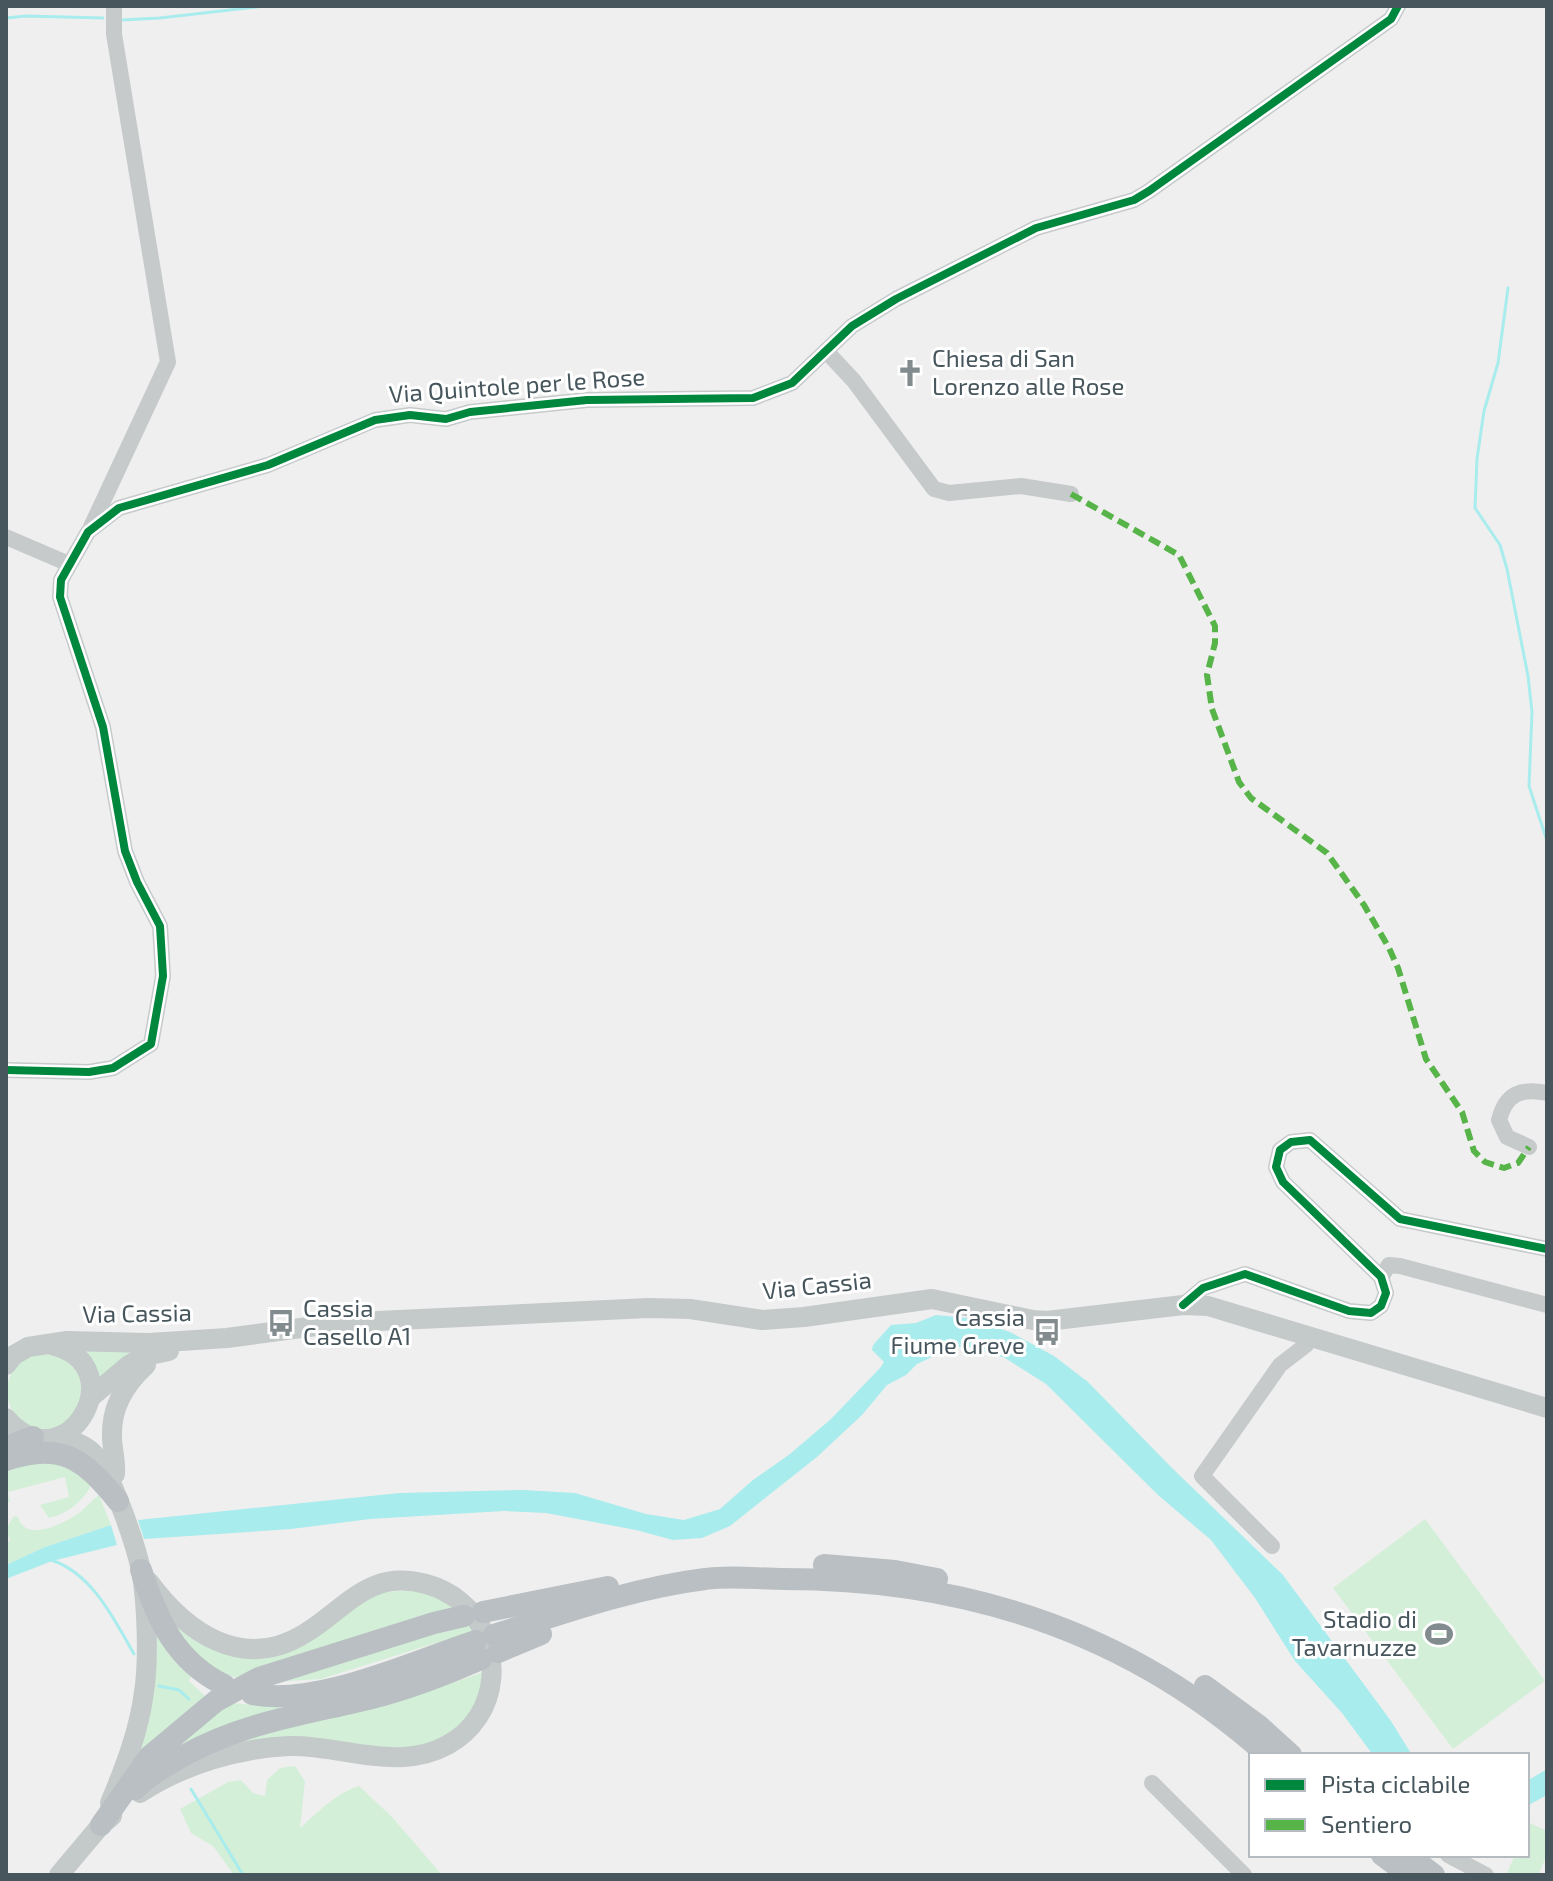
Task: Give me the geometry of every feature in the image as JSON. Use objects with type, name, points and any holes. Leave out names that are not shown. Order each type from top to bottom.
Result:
[{"type":"highway","points":[[6,1447],[33,1437]]},
{"type":"highway","points":[[6,1460],[35,1453],[68,1455],[93,1472],[118,1501]]},
{"type":"highway","points":[[101,1825],[140,1784],[164,1766],[214,1739],[260,1722],[383,1695],[446,1674],[488,1652],[627,1594],[746,1567],[775,1564],[853,1566],[937,1579],[1047,1608],[1144,1651],[1205,1686],[1258,1725],[1289,1753]]},
{"type":"highway","points":[[141,1570],[153,1608],[170,1641],[220,1693]]},
{"type":"highway","points":[[708,1578],[829,1579],[939,1592],[1070,1629],[1129,1657],[1177,1685],[1264,1753]]},
{"type":"highway","points":[[101,1825],[149,1757],[220,1693],[256,1686],[470,1610],[609,1587],[673,1584]]},
{"type":"highway","points":[[256,1686],[281,1698],[305,1695],[488,1652]]},
{"type":"highway","points":[[1411,1857],[1434,1875]]},
{"type":"main road","name":"Via Cassia","points":[[38,1346],[67,1341],[149,1343],[227,1338],[378,1321],[648,1308],[690,1309],[762,1320],[932,1299],[1047,1321],[1183,1305],[1218,1307],[1547,1408]]},
{"type":"main road","name":"Via Cassia","points":[[59,1436],[78,1424],[90,1400],[129,1365],[145,1356],[227,1338]]},
{"type":"main road","name":"Via Cassia","points":[[38,1346],[62,1348],[75,1356],[85,1368],[90,1382],[90,1400]]},
{"type":"main road","points":[[6,1351],[38,1346]]},
{"type":"main road","points":[[6,1365],[14,1355],[38,1346]]},
{"type":"main road","points":[[118,1501],[113,1416],[120,1396],[132,1378],[162,1353]]},
{"type":"main road","points":[[90,1400],[115,1474]]},
{"type":"main road","points":[[6,1418],[14,1427],[33,1437],[59,1436],[94,1454],[118,1501],[141,1570],[145,1691],[135,1741],[101,1825]]},
{"type":"main road","points":[[141,1570],[177,1616],[193,1630],[212,1640],[246,1648],[278,1645],[292,1640],[363,1591],[393,1580],[413,1580],[431,1585],[470,1610],[485,1635],[490,1657],[488,1652]]},
{"type":"main road","points":[[59,1875],[101,1825],[143,1791],[186,1770],[252,1751],[288,1746],[397,1757],[428,1752],[450,1742],[469,1729],[482,1714],[490,1695],[488,1652]]},
{"type":"street","points":[[88,532],[168,362],[114,34],[114,6]]},
{"type":"street","name":"Via Quintole per le Rose","points":[[6,1070],[89,1072],[113,1068],[151,1044],[163,976],[160,926],[125,851],[103,727],[60,597],[61,580],[88,532],[119,508],[268,465],[375,420],[410,415],[446,419],[470,412],[587,400],[753,398],[792,383],[852,326],[896,299],[1036,228],[1134,200],[1379,28],[1391,19],[1398,6]]},
{"type":"street","points":[[826,351],[854,381],[934,489],[949,493],[1021,486],[1071,494]]},
{"type":"street","points":[[6,537],[69,564]]},
{"type":"street","points":[[1529,1147],[1507,1137],[1499,1120],[1503,1104],[1514,1094],[1530,1090],[1547,1093]]},
{"type":"street","points":[[1183,1305],[1203,1288],[1245,1274],[1349,1311],[1371,1313],[1381,1306],[1386,1293],[1381,1277],[1283,1182],[1276,1167],[1280,1150],[1291,1142],[1310,1140],[1400,1219],[1547,1249]]},
{"type":"street","points":[[1381,1277],[1389,1265],[1400,1266],[1547,1305]]},
{"type":"street","points":[[1272,1546],[1202,1476],[1280,1365],[1306,1345],[1312,1336]]},
{"type":"street","points":[[1152,1783],[1244,1875]]},
{"type":"street","points":[[1452,1857],[1486,1875]]},
{"type":"green space","points":[[160,1349],[99,1382],[83,1350]]},
{"type":"green space","points":[[45,1353],[59,1356],[72,1364],[80,1377],[83,1391],[80,1405],[72,1418],[59,1426],[45,1429],[31,1426],[18,1418],[10,1405],[7,1391],[10,1377],[18,1364],[31,1356]]},
{"type":"green space","points":[[64,1462],[93,1481],[81,1500],[69,1509],[49,1518],[40,1505],[69,1497],[65,1477],[8,1492],[10,1502],[6,1503],[6,1470],[9,1468],[11,1471],[18,1465]]},
{"type":"green space","points":[[99,1495],[111,1525],[45,1547],[6,1565],[6,1542],[10,1541],[6,1529],[14,1516],[28,1529],[45,1529],[82,1511]]},
{"type":"green space","name":"Stadio di Tavarnuzze","points":[[1425,1519],[1545,1681],[1453,1749],[1333,1588]]},
{"type":"green space","points":[[420,1590],[458,1607],[240,1679],[217,1671],[199,1659],[166,1612],[253,1654],[382,1592]]},
{"type":"green space","points":[[468,1619],[474,1631],[321,1679],[274,1682]]},
{"type":"green space","points":[[153,1631],[170,1656],[191,1677],[189,1681],[207,1698],[131,1770]]},
{"type":"green space","points":[[484,1672],[476,1708],[450,1736],[415,1748],[208,1747],[430,1690]]},
{"type":"green space","points":[[232,1703],[288,1708],[157,1756]]},
{"type":"green space","points":[[295,1766],[305,1781],[300,1828],[335,1798],[359,1786],[392,1817],[442,1875],[234,1875],[213,1846],[191,1833],[180,1809],[228,1782],[241,1780],[253,1793],[265,1796],[267,1780],[280,1768]]},
{"type":"green space","points":[[1529,1825],[1547,1831],[1547,1855],[1538,1875],[1506,1875],[1514,1857],[1529,1857]]},
{"type":"water","points":[[936,1315],[967,1318],[1010,1332],[1054,1356],[1088,1382],[1283,1575],[1391,1721],[1411,1753],[1372,1753],[1342,1713],[1295,1661],[1255,1598],[1211,1540],[1158,1495],[1046,1384],[1005,1358],[969,1347],[941,1347],[906,1375],[887,1385],[862,1415],[817,1457],[730,1526],[702,1538],[673,1540],[546,1513],[504,1511],[370,1519],[291,1529],[144,1539],[138,1520],[400,1493],[523,1490],[575,1493],[646,1514],[684,1520],[720,1509],[753,1480],[790,1454],[831,1419],[880,1368],[884,1362],[872,1350],[873,1345],[891,1325],[916,1323]]},
{"type":"water","points":[[111,1525],[117,1545],[52,1561],[6,1579],[6,1565],[45,1547]]},
{"type":"water","points":[[1547,1769],[1547,1795],[1529,1805],[1529,1780]]},
{"type":"waterway","points":[[122,20],[265,6]]},
{"type":"waterway","points":[[403,6],[414,6]]},
{"type":"waterway","points":[[6,18],[103,18]]},
{"type":"waterway","points":[[1508,288],[1498,363],[1484,411],[1477,459],[1475,508],[1500,545],[1507,569],[1532,712],[1529,786],[1547,841]]},
{"type":"waterway","points":[[51,1560],[66,1566],[90,1586],[110,1612],[134,1654]]},
{"type":"waterway","points":[[159,1686],[179,1690],[189,1699]]},
{"type":"waterway","points":[[191,1789],[243,1875]]},
{"type":"marked path","points":[[1071,494],[1179,555],[1215,626],[1215,643],[1207,675],[1212,709],[1239,782],[1251,798],[1327,853],[1364,905],[1398,968],[1426,1059],[1462,1112],[1474,1151],[1485,1162],[1504,1168],[1518,1163],[1529,1147]]},
{"type":"cycle path","points":[[6,1070],[89,1072],[113,1068],[151,1044],[163,976],[160,926],[125,851],[103,727],[60,597],[61,580],[88,532],[119,508],[268,465],[375,420],[410,415],[446,419],[470,412],[587,400],[753,398],[792,383],[852,326],[896,299],[1036,228],[1134,200],[1149,191],[1391,19],[1398,6]]},
{"type":"cycle path","points":[[1183,1305],[1203,1288],[1245,1274],[1349,1311],[1371,1313],[1381,1306],[1386,1293],[1381,1277],[1283,1182],[1276,1167],[1280,1150],[1291,1142],[1310,1140],[1400,1219],[1547,1249]]},
{"type":"place","name":"Chiesa di San Lorenzo alle Rose","points":[[910,373]]},
{"type":"place","name":"Cassia Casello A1","points":[[281,1323]]},
{"type":"place","name":"Cassia Fiume Greve","points":[[1047,1332]]},
{"type":"place","name":"Stadio di Tavarnuzze","points":[[1439,1634]]}]
